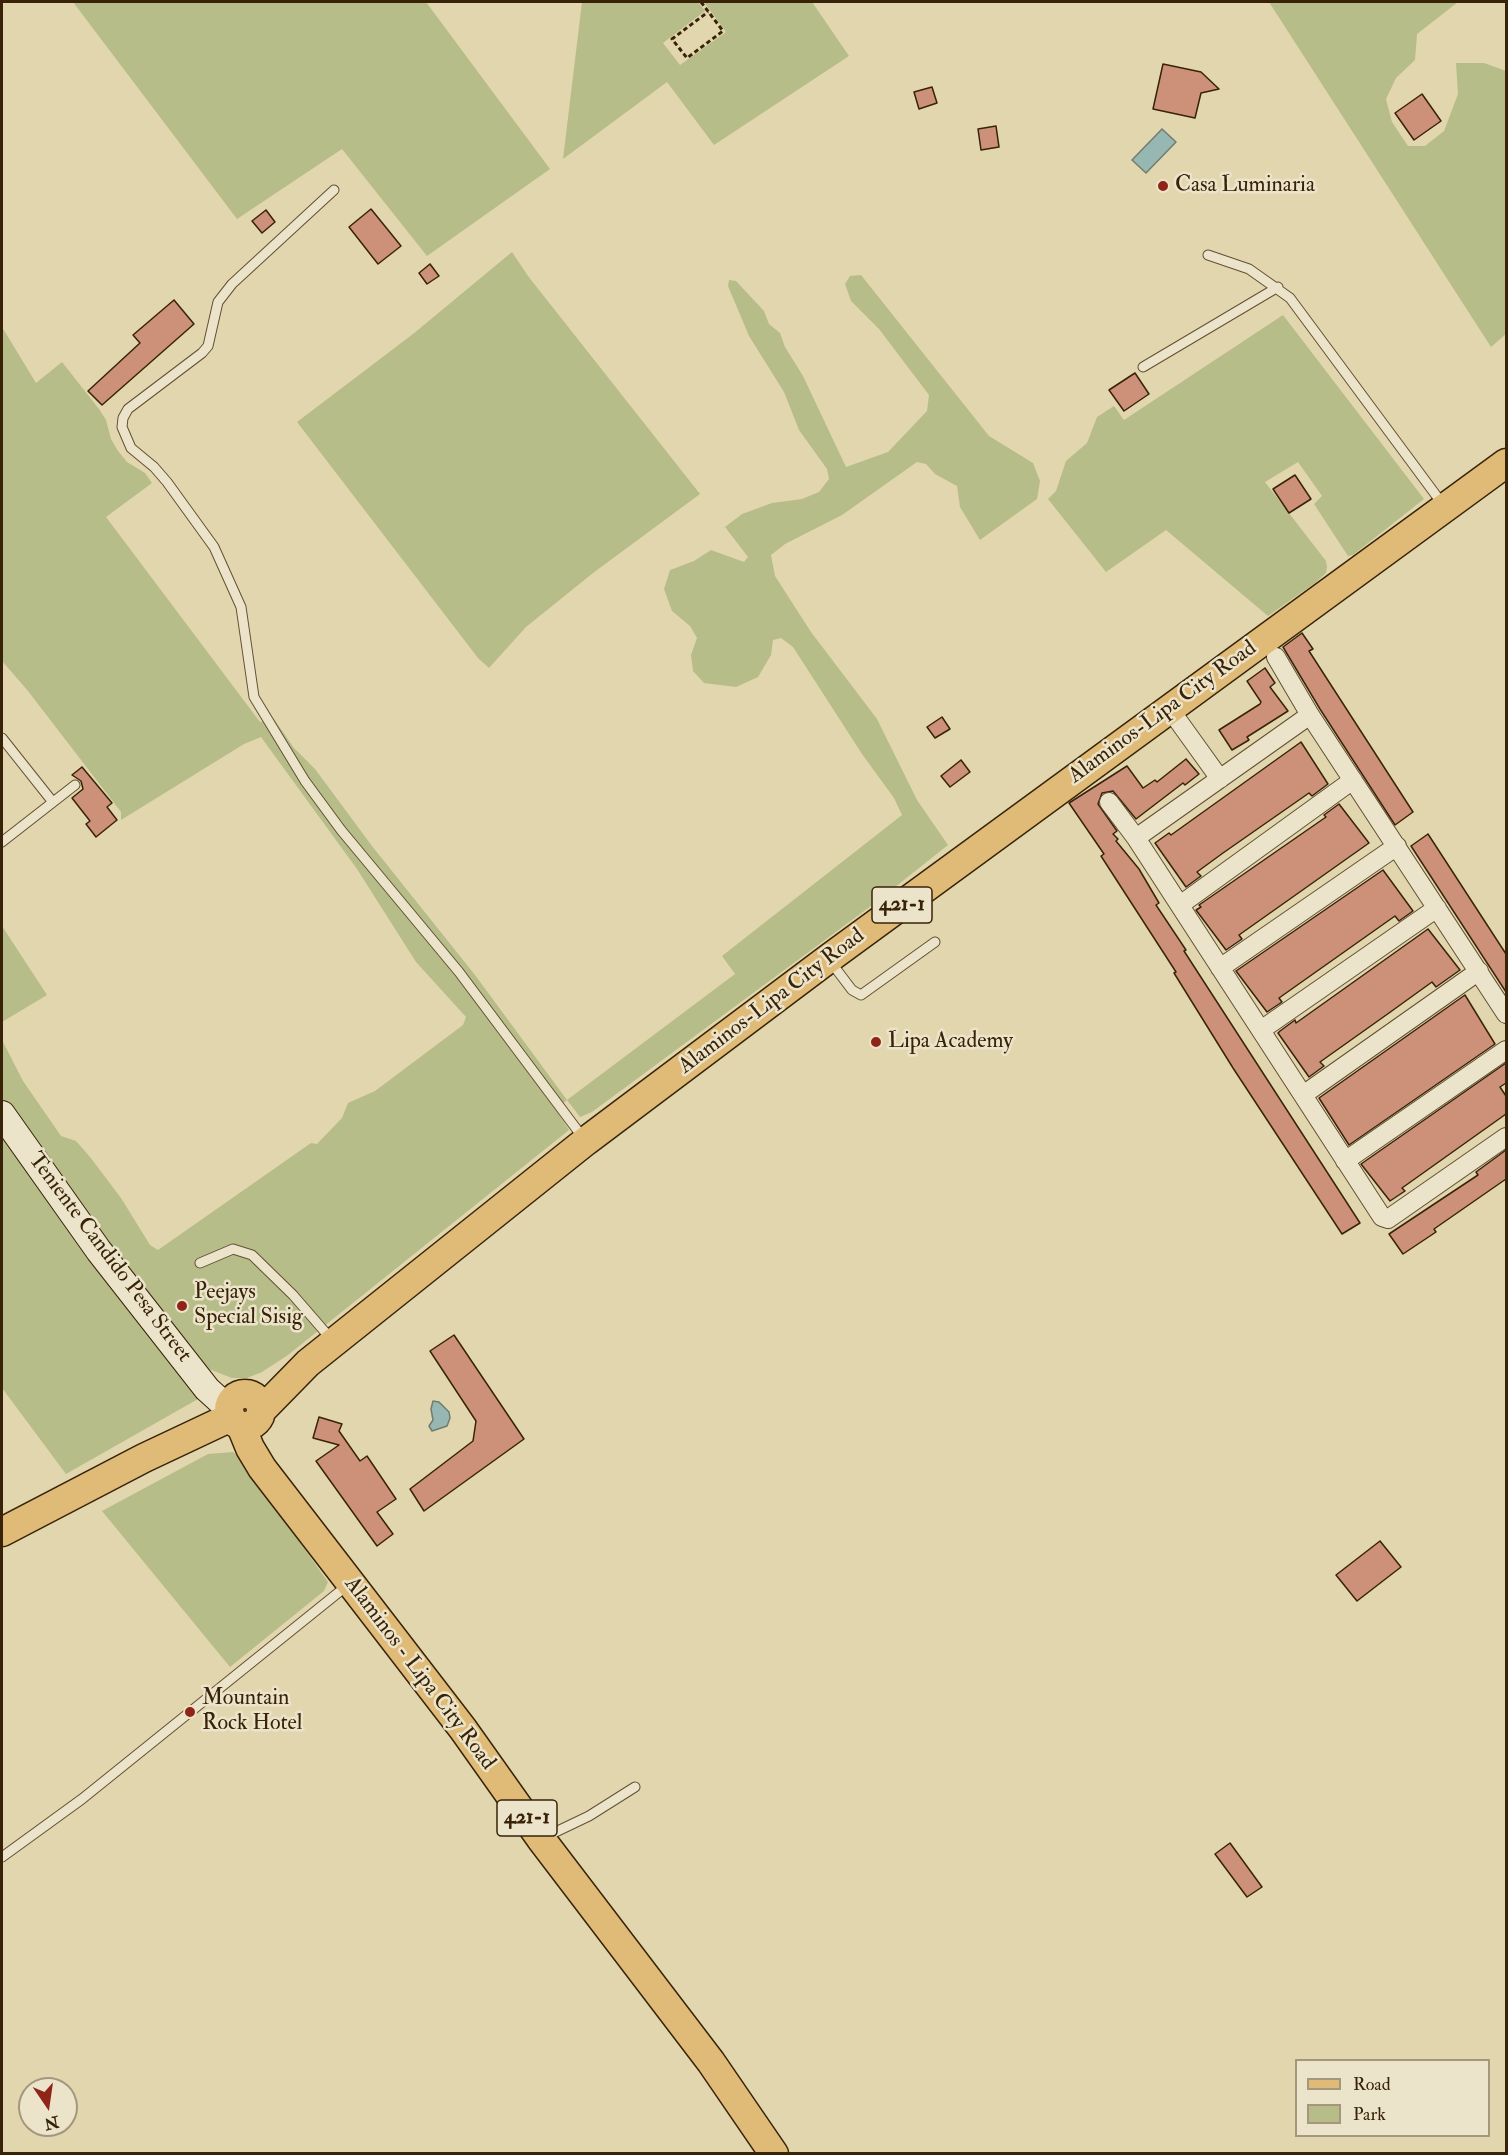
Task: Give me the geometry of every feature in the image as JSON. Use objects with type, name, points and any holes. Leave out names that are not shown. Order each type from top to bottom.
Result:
[{"type":"main road","name":"Alaminos-Lipa City Road","points":[[2,1532],[144,1458],[244,1410],[308,1363],[586,1141],[828,959],[1506,463]]},
{"type":"main road","name":"Alaminos - Lipa City Road","points":[[244,1410],[256,1459],[463,1729],[541,1839],[711,2062],[774,2154]]},
{"type":"street","points":[[1276,657],[1310,715],[1506,1014]]},
{"type":"street","points":[[1169,708],[1220,779]]},
{"type":"street","points":[[1136,838],[1310,715]]},
{"type":"street","points":[[1180,905],[1353,780]]},
{"type":"street","points":[[1109,802],[1136,838],[1382,1217],[1388,1219],[1506,1137]]},
{"type":"street","points":[[1220,968],[1397,846]]},
{"type":"street","points":[[1261,1030],[1437,908]]},
{"type":"street","points":[[1303,1095],[1479,971]]},
{"type":"street","points":[[1345,1161],[1506,1050]]},
{"type":"street","name":"Teniente Candido Pesa Street","points":[[2,1114],[99,1251],[195,1373],[221,1384],[244,1410]]},
{"type":"lane","points":[[334,190],[232,284],[219,302],[208,346],[128,409],[123,418],[122,427],[131,448],[167,482],[214,547],[241,606],[254,697],[305,781],[341,830],[459,972],[586,1141]]},
{"type":"lane","points":[[1208,255],[1249,269],[1278,287],[1296,305],[1445,508]]},
{"type":"lane","points":[[1143,367],[1278,287]]},
{"type":"lane","points":[[2,738],[52,801]]},
{"type":"lane","points":[[2,842],[75,785]]},
{"type":"lane","points":[[828,959],[852,990],[861,995],[935,942]]},
{"type":"lane","points":[[200,1263],[224,1251],[233,1250],[252,1255],[293,1295],[333,1342]]},
{"type":"lane","points":[[2,1857],[82,1799],[350,1582]]},
{"type":"lane","points":[[541,1839],[589,1816],[635,1787]]},
{"type":"path","points":[[701,2],[723,31],[687,58],[672,39],[708,12]]},
{"type":"green space","points":[[73,2],[426,2],[550,169],[427,256],[342,149],[237,219]]},
{"type":"green space","points":[[582,2],[698,2],[705,11],[663,43],[680,65],[726,32],[704,2],[812,2],[849,56],[714,145],[667,82],[563,159]]},
{"type":"green space","points":[[1269,2],[1458,2],[1417,34],[1415,60],[1396,78],[1386,99],[1392,122],[1408,146],[1425,146],[1444,131],[1458,94],[1456,63],[1484,63],[1506,71],[1506,334],[1491,347]]},
{"type":"green space","points":[[512,252],[528,276],[700,494],[593,573],[526,627],[489,668],[478,658],[297,422],[413,334]]},
{"type":"green space","points":[[861,275],[989,436],[1033,463],[1040,481],[1037,499],[980,540],[960,507],[957,486],[935,474],[926,464],[917,462],[842,515],[785,544],[771,555],[775,576],[811,632],[877,719],[917,800],[948,845],[875,903],[592,1112],[580,1117],[567,1100],[735,974],[722,956],[902,815],[894,798],[862,754],[793,647],[781,638],[773,640],[771,655],[758,677],[736,687],[704,683],[693,671],[691,655],[697,638],[690,626],[672,611],[664,589],[670,570],[694,561],[711,550],[744,562],[748,557],[725,527],[742,514],[772,503],[802,499],[819,492],[829,479],[827,469],[799,430],[784,392],[749,336],[728,286],[729,280],[736,281],[764,311],[769,324],[780,333],[846,467],[888,452],[927,411],[929,395],[879,329],[851,301],[845,284],[850,276]]},
{"type":"green space","points":[[1283,315],[1424,499],[1353,555],[1348,556],[1314,504],[1322,496],[1298,462],[1265,482],[1326,561],[1327,567],[1326,573],[1315,583],[1268,616],[1166,530],[1106,572],[1048,499],[1056,491],[1066,461],[1087,443],[1097,417],[1114,406],[1124,420]]},
{"type":"green space","points":[[2,327],[36,383],[62,362],[99,409],[106,420],[111,439],[118,451],[127,462],[145,473],[152,483],[106,517],[260,722],[274,719],[294,748],[315,769],[372,846],[475,975],[567,1100],[556,1110],[569,1130],[288,1355],[262,1372],[247,1378],[232,1378],[206,1368],[90,1219],[2,1098],[2,1040],[23,1081],[61,1136],[76,1141],[90,1157],[121,1198],[150,1245],[158,1250],[311,1143],[317,1144],[342,1118],[348,1103],[375,1091],[463,1025],[466,1017],[416,962],[357,869],[261,737],[244,744],[121,820],[121,812],[28,691],[2,661]]},
{"type":"green space","points":[[2,926],[47,995],[2,1022]]},
{"type":"green space","points":[[2,1134],[66,1228],[198,1399],[66,1474],[2,1388]]},
{"type":"green space","points":[[233,1452],[239,1457],[328,1582],[324,1591],[230,1667],[102,1511],[208,1454]]},
{"type":"water","points":[[1162,129],[1176,142],[1146,173],[1132,160]]},
{"type":"water","points":[[433,1401],[439,1402],[449,1412],[450,1418],[447,1426],[432,1431],[429,1426],[433,1420],[431,1409]]},
{"type":"building","points":[[1163,64],[1201,72],[1219,89],[1201,93],[1195,118],[1153,109]]},
{"type":"building","points":[[932,87],[937,103],[919,109],[914,92]]},
{"type":"building","points":[[1422,94],[1441,121],[1414,140],[1395,113]]},
{"type":"building","points":[[996,126],[999,147],[981,150],[978,129]]},
{"type":"building","points":[[371,209],[401,246],[378,264],[349,227]]},
{"type":"building","points":[[266,210],[275,222],[262,233],[252,221]]},
{"type":"building","points":[[430,264],[439,276],[427,284],[419,273]]},
{"type":"building","points":[[174,300],[194,324],[102,405],[88,391],[140,343],[133,335]]},
{"type":"building","points":[[1135,373],[1149,394],[1124,411],[1109,390]]},
{"type":"building","points":[[1295,475],[1311,499],[1289,513],[1273,489]]},
{"type":"building","points":[[1302,633],[1313,649],[1309,651],[1413,812],[1395,825],[1283,647]]},
{"type":"building","points":[[1265,668],[1275,683],[1270,687],[1288,711],[1247,737],[1249,740],[1232,750],[1219,730],[1260,704],[1261,702],[1247,681]]},
{"type":"building","points":[[942,717],[950,729],[935,738],[927,727]]},
{"type":"building","points":[[1301,742],[1328,784],[1312,796],[1309,793],[1223,853],[1197,872],[1201,876],[1186,887],[1155,843],[1169,833],[1171,835]]},
{"type":"building","points":[[1186,759],[1199,774],[1185,785],[1183,783],[1136,819],[1113,791],[1102,793],[1098,804],[1117,831],[1113,834],[1118,839],[1116,841],[1139,869],[1159,903],[1156,905],[1186,950],[1184,951],[1360,1223],[1342,1234],[1233,1068],[1174,973],[1176,972],[1101,856],[1104,854],[1069,803],[1127,766],[1143,788],[1155,780],[1157,782]]},
{"type":"building","points":[[961,760],[970,772],[950,787],[941,776]]},
{"type":"building","points":[[82,767],[112,803],[107,807],[117,820],[96,837],[86,824],[90,821],[72,798],[83,789],[81,781],[72,775]]},
{"type":"building","points":[[1339,804],[1369,843],[1239,935],[1242,939],[1226,950],[1196,910],[1201,907],[1199,905],[1326,817],[1324,815]]},
{"type":"building","points":[[1428,834],[1506,954],[1506,992],[1411,846]]},
{"type":"building","points":[[1383,870],[1413,911],[1399,921],[1395,916],[1279,998],[1282,1002],[1267,1012],[1236,971]]},
{"type":"building","points":[[1428,929],[1460,970],[1436,987],[1432,982],[1320,1062],[1324,1066],[1309,1077],[1278,1033],[1295,1020],[1296,1023]]},
{"type":"building","points":[[1465,995],[1495,1044],[1349,1145],[1319,1098]]},
{"type":"building","points":[[1506,1063],[1506,1083],[1500,1087],[1506,1096],[1506,1114],[1402,1188],[1405,1191],[1390,1201],[1361,1164]]},
{"type":"building","points":[[1506,1150],[1506,1179],[1434,1229],[1436,1232],[1403,1254],[1389,1234],[1478,1175],[1476,1172]]},
{"type":"building","points":[[454,1335],[524,1439],[424,1511],[410,1489],[473,1441],[476,1421],[430,1351]]},
{"type":"building","points":[[319,1417],[342,1424],[339,1431],[360,1461],[367,1456],[396,1499],[377,1512],[393,1534],[377,1546],[316,1461],[339,1445],[313,1438]]},
{"type":"building","points":[[1380,1541],[1401,1567],[1357,1601],[1336,1575]]},
{"type":"building","points":[[1230,1843],[1262,1887],[1247,1897],[1215,1854]]},
{"type":"place","name":"Casa Luminaria","points":[[1163,186]]},
{"type":"place","name":"Lipa Academy","points":[[876,1042]]},
{"type":"place","name":"Peejays Special Sisig","points":[[182,1306]]},
{"type":"place","name":"Mountain Rock Hotel","points":[[190,1712]]}]
